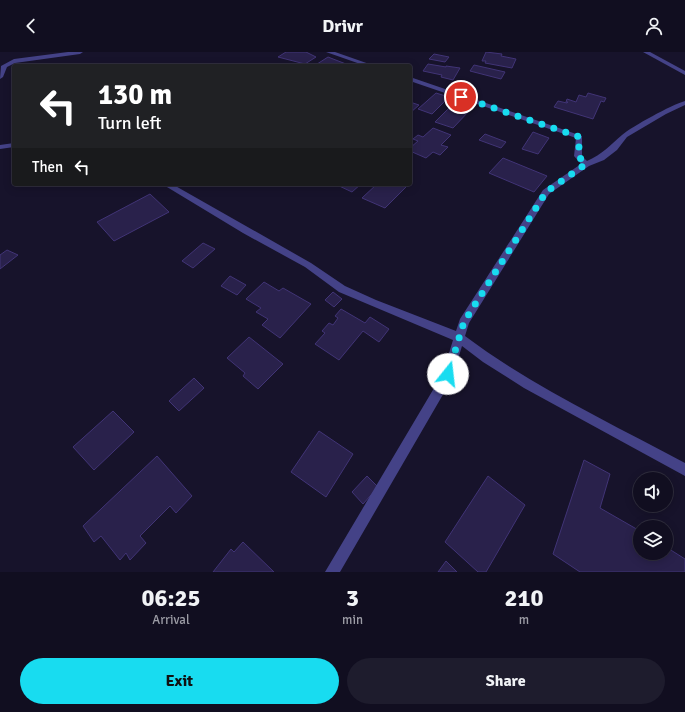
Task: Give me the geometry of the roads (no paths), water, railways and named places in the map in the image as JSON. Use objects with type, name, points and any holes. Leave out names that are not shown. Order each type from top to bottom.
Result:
[{"type":"street","points":[[0,77],[4,66],[14,61],[80,52]]},
{"type":"street","points":[[329,52],[366,64]]},
{"type":"street","points":[[646,52],[685,73]]},
{"type":"street","points":[[412,80],[580,137],[578,156],[586,164]]},
{"type":"street","points":[[332,572],[448,374],[464,322],[546,192],[586,164],[601,158],[614,148],[625,136],[664,113],[685,103]]},
{"type":"street","points":[[0,147],[12,145]]},
{"type":"street","points":[[169,186],[308,265],[342,289],[459,337],[487,359],[528,384],[685,470]]}]
